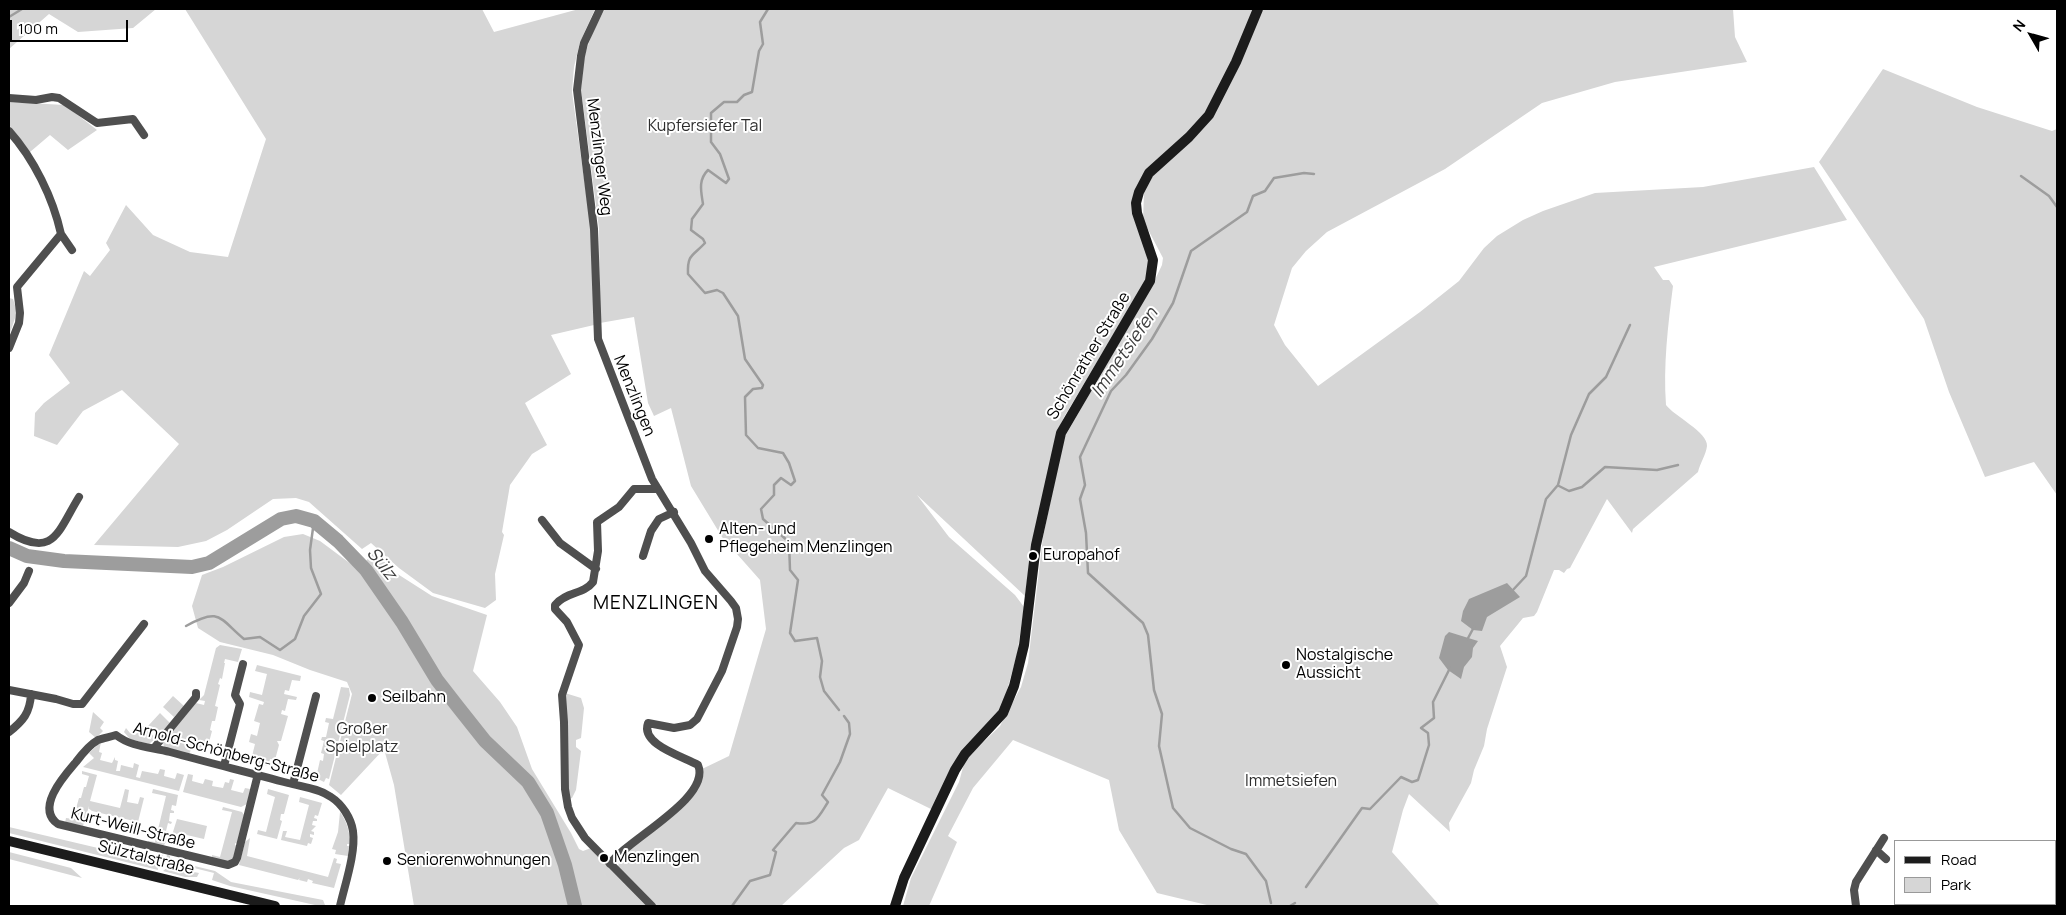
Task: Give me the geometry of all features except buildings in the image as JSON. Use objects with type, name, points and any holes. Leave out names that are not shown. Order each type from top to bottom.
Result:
[{"type":"street","name":"Menzlinger Weg","points":[[596,312],[594,229],[577,90],[579,64],[584,43],[600,9]]},
{"type":"street","name":"Schönrather Straße","points":[[896,906],[904,878],[955,770],[965,754],[1003,713],[1014,686],[1024,645],[1036,545],[1060,433],[1138,303],[1153,271],[1150,249],[1136,213],[1139,192],[1149,174],[1189,137],[1209,115],[1228,80],[1258,9]]},
{"type":"street","points":[[9,98],[36,100],[52,97],[59,98],[97,123],[132,119],[144,135]]},
{"type":"street","points":[[9,131],[39,176],[55,214],[60,234],[72,250]]},
{"type":"street","points":[[9,348],[20,313],[17,287],[60,234]]},
{"type":"street","name":"Menzlingen","points":[[596,312],[597,333],[601,352],[658,489],[674,512],[705,571],[736,608],[738,627],[722,671],[697,719],[682,727],[674,728],[648,723],[646,728],[648,734],[658,745],[676,756],[698,765],[700,774],[696,784],[686,800],[673,813],[634,841],[616,856],[610,864]]},
{"type":"street","points":[[652,906],[585,838],[572,818],[568,807],[565,789],[562,695],[579,645],[567,622],[555,610],[555,605],[565,596],[589,588],[593,582],[598,552],[596,527],[599,519],[619,507],[634,489],[658,489]]},
{"type":"street","points":[[9,532],[36,543],[49,542],[57,533],[78,497]]},
{"type":"street","points":[[643,556],[651,531],[659,519],[674,512]]},
{"type":"street","points":[[542,520],[560,543],[596,569]]},
{"type":"street","points":[[9,603],[24,583],[29,571]]},
{"type":"street","points":[[9,690],[73,704],[82,704],[144,624]]},
{"type":"street","points":[[224,766],[240,704],[235,696],[243,664]]},
{"type":"street","points":[[9,732],[28,712],[31,694]]},
{"type":"street","points":[[154,748],[196,697],[196,694]]},
{"type":"street","points":[[293,784],[316,696]]},
{"type":"street","name":"Arnold-Schönberg-Straße","points":[[116,735],[126,742],[258,774],[316,790],[331,797],[339,804],[351,823],[353,839],[340,906]]},
{"type":"street","name":"Kurt-Weill-Straße","points":[[116,735],[98,740],[88,748],[55,788],[50,806],[52,821],[200,860],[228,865],[232,864],[237,858],[258,774]]},
{"type":"street","points":[[1856,906],[1854,890],[1856,882],[1884,838]]},
{"type":"street","name":"Sülztalstraße","points":[[9,841],[275,906]]},
{"type":"street","points":[[1876,850],[1886,860]]},
{"type":"green space","points":[[9,9],[156,9],[133,28],[78,32],[49,14],[9,49]]},
{"type":"green space","points":[[185,9],[482,9],[494,32],[579,9],[595,9],[580,42],[574,67],[572,92],[591,229],[594,325],[551,335],[571,374],[525,403],[547,445],[532,454],[510,485],[502,532],[504,535],[495,574],[496,600],[485,608],[433,593],[399,568],[371,543],[362,549],[309,502],[296,498],[273,499],[227,530],[206,541],[178,547],[94,545],[179,444],[122,390],[83,411],[57,445],[34,436],[35,413],[44,403],[70,383],[49,355],[84,271],[90,276],[110,250],[106,243],[126,205],[153,235],[190,252],[228,257],[266,139]]},
{"type":"green space","name":"Kupfersiefer Tal","points":[[605,9],[1254,9],[1230,66],[1205,114],[1137,188],[1149,262],[1148,277],[1064,417],[1056,435],[1031,551],[1025,596],[917,495],[949,537],[1015,595],[1024,607],[1017,655],[1003,704],[933,810],[888,788],[859,840],[844,848],[781,906],[656,906],[618,867],[620,857],[627,850],[661,826],[685,804],[701,781],[702,769],[729,756],[766,629],[760,580],[722,537],[691,486],[671,408],[654,416],[648,403],[634,317],[600,323],[599,229],[581,89],[584,57],[593,31]]},
{"type":"green space","points":[[1261,9],[1733,9],[1735,37],[1747,62],[1615,82],[1542,103],[1445,169],[1327,232],[1306,251],[1292,268],[1274,325],[1285,345],[1318,386],[1420,312],[1459,281],[1484,248],[1497,236],[1523,220],[1543,211],[1595,193],[1703,187],[1814,167],[1847,220],[1654,267],[1663,280],[1669,280],[1673,286],[1666,360],[1666,405],[1702,435],[1707,446],[1705,453],[1698,472],[1633,529],[1632,533],[1607,499],[1570,568],[1564,573],[1554,570],[1537,612],[1534,616],[1523,618],[1500,646],[1507,667],[1487,729],[1484,746],[1471,783],[1449,823],[1450,832],[1409,794],[1392,852],[1440,906],[1211,906],[1157,893],[1119,830],[1109,780],[1013,740],[973,788],[948,836],[957,842],[929,906],[903,906],[911,878],[959,782],[965,760],[1000,726],[1021,687],[1028,663],[1043,537],[1064,438],[1151,288],[1162,265],[1163,258],[1143,220],[1144,193],[1152,177],[1213,117]]},
{"type":"green space","points":[[1883,69],[1977,107],[2052,131],[2057,129],[2057,495],[2034,462],[1985,477],[1949,392],[1924,319],[1819,162]]},
{"type":"green space","points":[[9,102],[65,105],[97,130],[68,150],[50,135],[30,152],[9,125]]},
{"type":"green space","points":[[9,298],[13,299],[17,312],[9,336]]},
{"type":"green space","name":"Großer Spielplatz","points":[[303,534],[320,541],[355,567],[365,562],[374,552],[396,573],[432,596],[487,615],[473,671],[500,702],[517,727],[532,769],[579,849],[583,851],[591,848],[648,906],[414,906],[394,785],[384,749],[341,795],[329,785],[352,694],[347,682],[273,655],[220,642],[198,628],[192,606],[202,575],[223,567],[284,537]]},
{"type":"green space","points":[[220,645],[242,649],[238,662],[225,659],[222,679],[220,678],[218,684],[220,685],[215,706],[218,707],[215,721],[212,721],[210,730],[212,731],[207,750],[193,746],[189,754],[164,747],[163,742],[196,703],[204,705],[205,701],[199,700],[204,695],[216,648]]},
{"type":"green space","points":[[257,665],[301,676],[300,681],[292,680],[289,691],[285,690],[284,694],[297,697],[296,700],[288,699],[285,711],[282,710],[281,714],[288,716],[281,741],[277,741],[279,745],[275,760],[270,759],[268,766],[248,761],[249,756],[252,756],[255,744],[249,742],[251,734],[257,736],[260,723],[254,721],[259,704],[263,705],[264,702],[249,697],[250,692],[262,695],[267,674],[255,671]]},
{"type":"green space","points":[[341,687],[349,688],[350,695],[329,779],[326,778],[324,782],[316,778],[320,760],[323,761],[324,754],[321,753],[324,741],[321,740],[322,737],[326,737],[329,723],[325,722],[326,718],[333,719]]},
{"type":"green space","points":[[565,693],[581,698],[584,708],[581,738],[576,740],[576,747],[581,751],[576,790],[572,798],[569,799]]},
{"type":"green space","points":[[173,696],[184,706],[174,717],[163,707]]},
{"type":"green space","points":[[93,712],[104,722],[100,728],[103,731],[96,738],[89,732]]},
{"type":"green space","points":[[160,713],[170,723],[160,735],[148,726]]},
{"type":"green space","points":[[140,723],[156,738],[149,744],[130,739],[124,732],[126,728],[135,735],[141,729],[138,725]]},
{"type":"green space","points":[[101,742],[99,752],[102,753],[100,760],[112,763],[115,757],[115,760],[118,761],[116,771],[120,771],[121,765],[133,768],[134,763],[139,765],[136,777],[140,778],[142,771],[158,774],[160,769],[165,770],[164,776],[175,779],[177,773],[184,775],[179,791],[83,767],[94,758],[89,753]]},
{"type":"green space","points":[[82,771],[97,775],[90,801],[120,808],[125,789],[129,790],[127,802],[138,804],[140,797],[144,798],[138,822],[92,811],[88,808],[83,826],[65,823],[66,818],[73,819],[79,798],[81,798],[84,787],[86,787],[89,776],[82,774]]},
{"type":"green space","points":[[188,774],[193,775],[192,781],[203,784],[205,779],[213,781],[212,786],[223,788],[225,782],[229,783],[230,779],[234,780],[231,790],[243,793],[245,788],[250,789],[254,781],[247,804],[241,807],[183,792]]},
{"type":"green space","points":[[153,789],[178,795],[176,806],[172,805],[171,810],[174,813],[170,813],[169,821],[172,822],[171,824],[168,823],[166,831],[169,832],[165,837],[168,838],[163,847],[148,843],[148,841],[155,842],[166,796],[152,793]]},
{"type":"green space","points":[[268,789],[289,795],[284,814],[281,814],[280,820],[282,821],[277,839],[257,834],[258,830],[266,832],[275,797],[267,794]]},
{"type":"green space","points":[[300,797],[322,803],[318,816],[315,815],[314,818],[317,821],[313,821],[312,825],[316,826],[311,831],[314,832],[314,835],[310,834],[310,837],[313,838],[311,844],[308,843],[307,846],[281,840],[283,831],[287,831],[285,837],[300,840],[309,805],[299,802]]},
{"type":"green space","points":[[223,807],[242,812],[244,815],[238,844],[235,843],[237,846],[234,858],[226,862],[212,859],[212,855],[220,857],[232,812],[222,810]]},
{"type":"green space","points":[[340,812],[349,831],[350,844],[347,844],[349,846],[348,856],[335,854],[336,850],[332,849],[338,832]]},
{"type":"green space","points":[[177,819],[207,826],[204,839],[178,833],[176,837],[172,835]]},
{"type":"green space","points":[[9,827],[153,861],[163,855],[162,860],[157,862],[158,870],[9,833]]},
{"type":"green space","points":[[250,838],[247,856],[328,877],[334,858],[337,859],[336,863],[341,864],[334,888],[312,883],[313,881],[308,879],[307,882],[299,880],[300,878],[298,880],[239,865],[245,842]]},
{"type":"green space","points":[[9,852],[71,868],[82,878],[9,859]]},
{"type":"green space","points":[[167,854],[170,856],[170,860],[215,871],[231,882],[323,900],[325,905],[315,905],[230,886],[212,880],[214,873],[166,861]]},
{"type":"green space","points":[[168,867],[199,873],[197,877],[185,877],[163,871]]},
{"type":"shaded area","points":[[1507,583],[1520,597],[1487,617],[1482,631],[1473,630],[1461,621],[1463,611],[1469,599]]},
{"type":"shaded area","points":[[1449,632],[1478,641],[1473,648],[1472,657],[1464,667],[1461,679],[1448,670],[1439,658],[1445,636]]},
{"type":"waterway","points":[[9,17],[22,9]]},
{"type":"waterway","points":[[768,9],[760,22],[763,44],[759,51],[752,92],[744,95],[737,102],[724,102],[711,113],[711,142],[720,154],[729,179],[726,183],[708,170],[703,178],[701,186],[703,204],[692,219],[691,230],[703,239],[705,243],[690,259],[688,274],[705,293],[717,290],[723,293],[738,316],[745,359],[763,385],[762,388],[753,389],[745,397],[746,435],[758,448],[783,453],[789,463],[795,481],[791,485],[781,478],[774,485],[774,495],[761,509],[763,519],[789,542],[790,570],[798,580],[790,633],[795,641],[817,638],[822,661],[820,677],[824,691],[839,710]]},
{"type":"waterway","name":"Immetsiefen","points":[[1271,903],[1266,881],[1246,854],[1231,849],[1190,828],[1173,808],[1159,746],[1162,714],[1154,690],[1148,635],[1143,623],[1088,573],[1086,533],[1080,499],[1085,485],[1080,457],[1111,391],[1126,375],[1152,339],[1173,303],[1191,251],[1247,212],[1253,196],[1265,191],[1274,178],[1304,173],[1314,174]]},
{"type":"waterway","points":[[2021,176],[2049,196],[2057,207]]},
{"type":"waterway","points":[[1512,591],[1526,576],[1546,499],[1558,485],[1571,435],[1589,394],[1606,377],[1630,325]]},
{"type":"waterway","points":[[1559,486],[1569,491],[1582,487],[1605,467],[1657,470],[1678,465]]},
{"type":"waterway","name":"Sülz","points":[[9,548],[27,556],[64,561],[192,567],[209,563],[281,519],[296,516],[314,521],[338,541],[366,570],[402,622],[437,680],[485,741],[528,782],[547,813],[565,865],[575,906]]},
{"type":"waterway","points":[[186,626],[197,620],[213,616],[224,621],[244,639],[260,637],[280,650],[295,639],[304,616],[321,594],[311,568],[310,550],[314,521]]},
{"type":"waterway","points":[[1467,640],[1474,627]]},
{"type":"waterway","points":[[1306,887],[1362,808],[1370,809],[1401,777],[1412,782],[1418,780],[1429,745],[1428,733],[1421,728],[1434,718],[1433,702],[1450,668]]},
{"type":"waterway","points":[[732,906],[750,881],[770,875],[776,852],[773,850],[796,823],[803,824],[816,820],[828,802],[822,795],[840,762],[850,734],[849,723],[844,716]]},
{"type":"waterway","points":[[1290,906],[1295,903]]},
{"type":"place","name":"Alten- und Pflegeheim Menzlingen","points":[[709,539]]},
{"type":"place","name":"Europahof","points":[[1033,556]]},
{"type":"place","name":"Nostalgische Aussicht","points":[[1286,665]]},
{"type":"place","name":"Seilbahn","points":[[372,698]]},
{"type":"place","name":"Menzlingen","points":[[604,858]]},
{"type":"place","name":"Seniorenwohnungen","points":[[387,861]]},
{"type":"district","name":"MENZLINGEN","points":[[656,604]]}]
